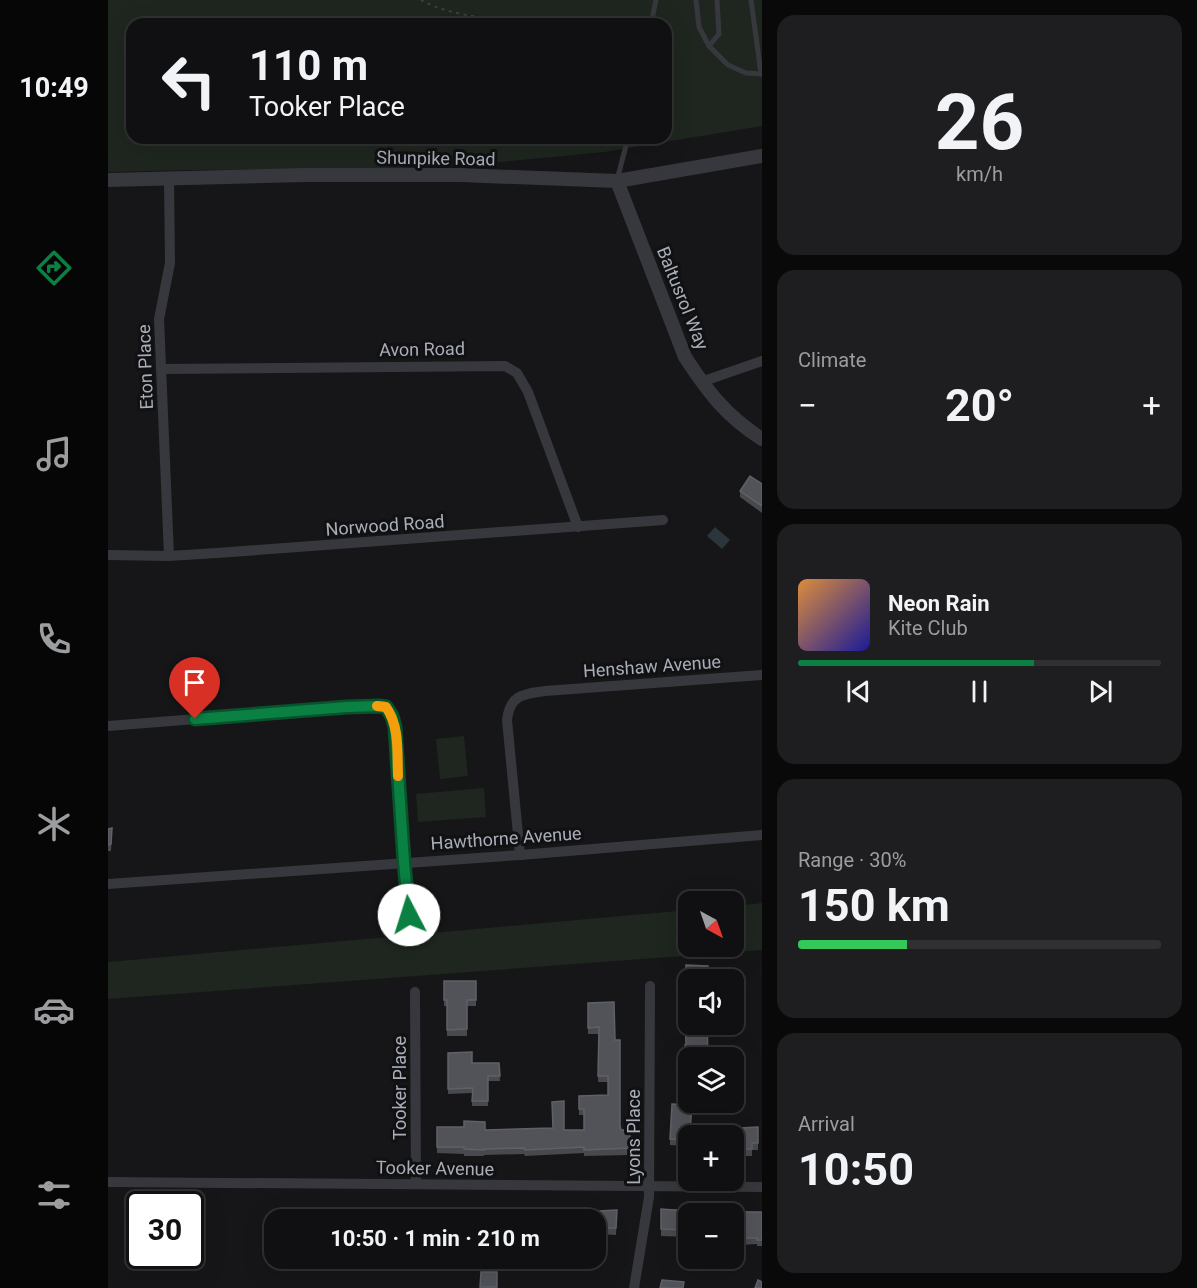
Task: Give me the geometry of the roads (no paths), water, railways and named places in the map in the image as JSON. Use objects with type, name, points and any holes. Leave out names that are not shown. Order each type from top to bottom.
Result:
[{"type":"street","name":"Shunpike Road","points":[[108,180],[306,175],[460,175],[617,181],[762,156]]},
{"type":"street","name":"Eton Place","points":[[169,179],[170,263],[159,319],[170,556]]},
{"type":"street","name":"Baltusrol Way","points":[[617,181],[686,357],[701,382],[721,407],[762,439]]},
{"type":"street","points":[[701,382],[762,361]]},
{"type":"street","name":"Avon Road","points":[[161,369],[505,366],[517,374],[528,392],[578,526]]},
{"type":"street","name":"Norwood Road","points":[[108,555],[170,556],[663,520]]},
{"type":"street","name":"Henshaw Avenue","points":[[520,855],[507,720],[508,710],[515,699],[524,694],[545,691],[762,675]]},
{"type":"street","points":[[108,726],[347,707],[386,707],[395,727],[409,915]]},
{"type":"street","name":"Hawthorne Avenue","points":[[108,884],[520,855],[762,835]]},
{"type":"street","name":"Lyons Place","points":[[634,1288],[649,1197],[650,986]]},
{"type":"street","name":"Tooker Place","points":[[416,992],[416,1184]]},
{"type":"street","name":"Tooker Avenue","points":[[108,1182],[762,1187]]},
{"type":"lane","points":[[652,18],[656,0]]},
{"type":"lane","points":[[696,0],[699,27],[710,46],[728,65],[746,73],[762,74],[751,0]]},
{"type":"lane","points":[[710,46],[719,34],[717,0]]},
{"type":"lane","points":[[617,181],[626,144]]}]
